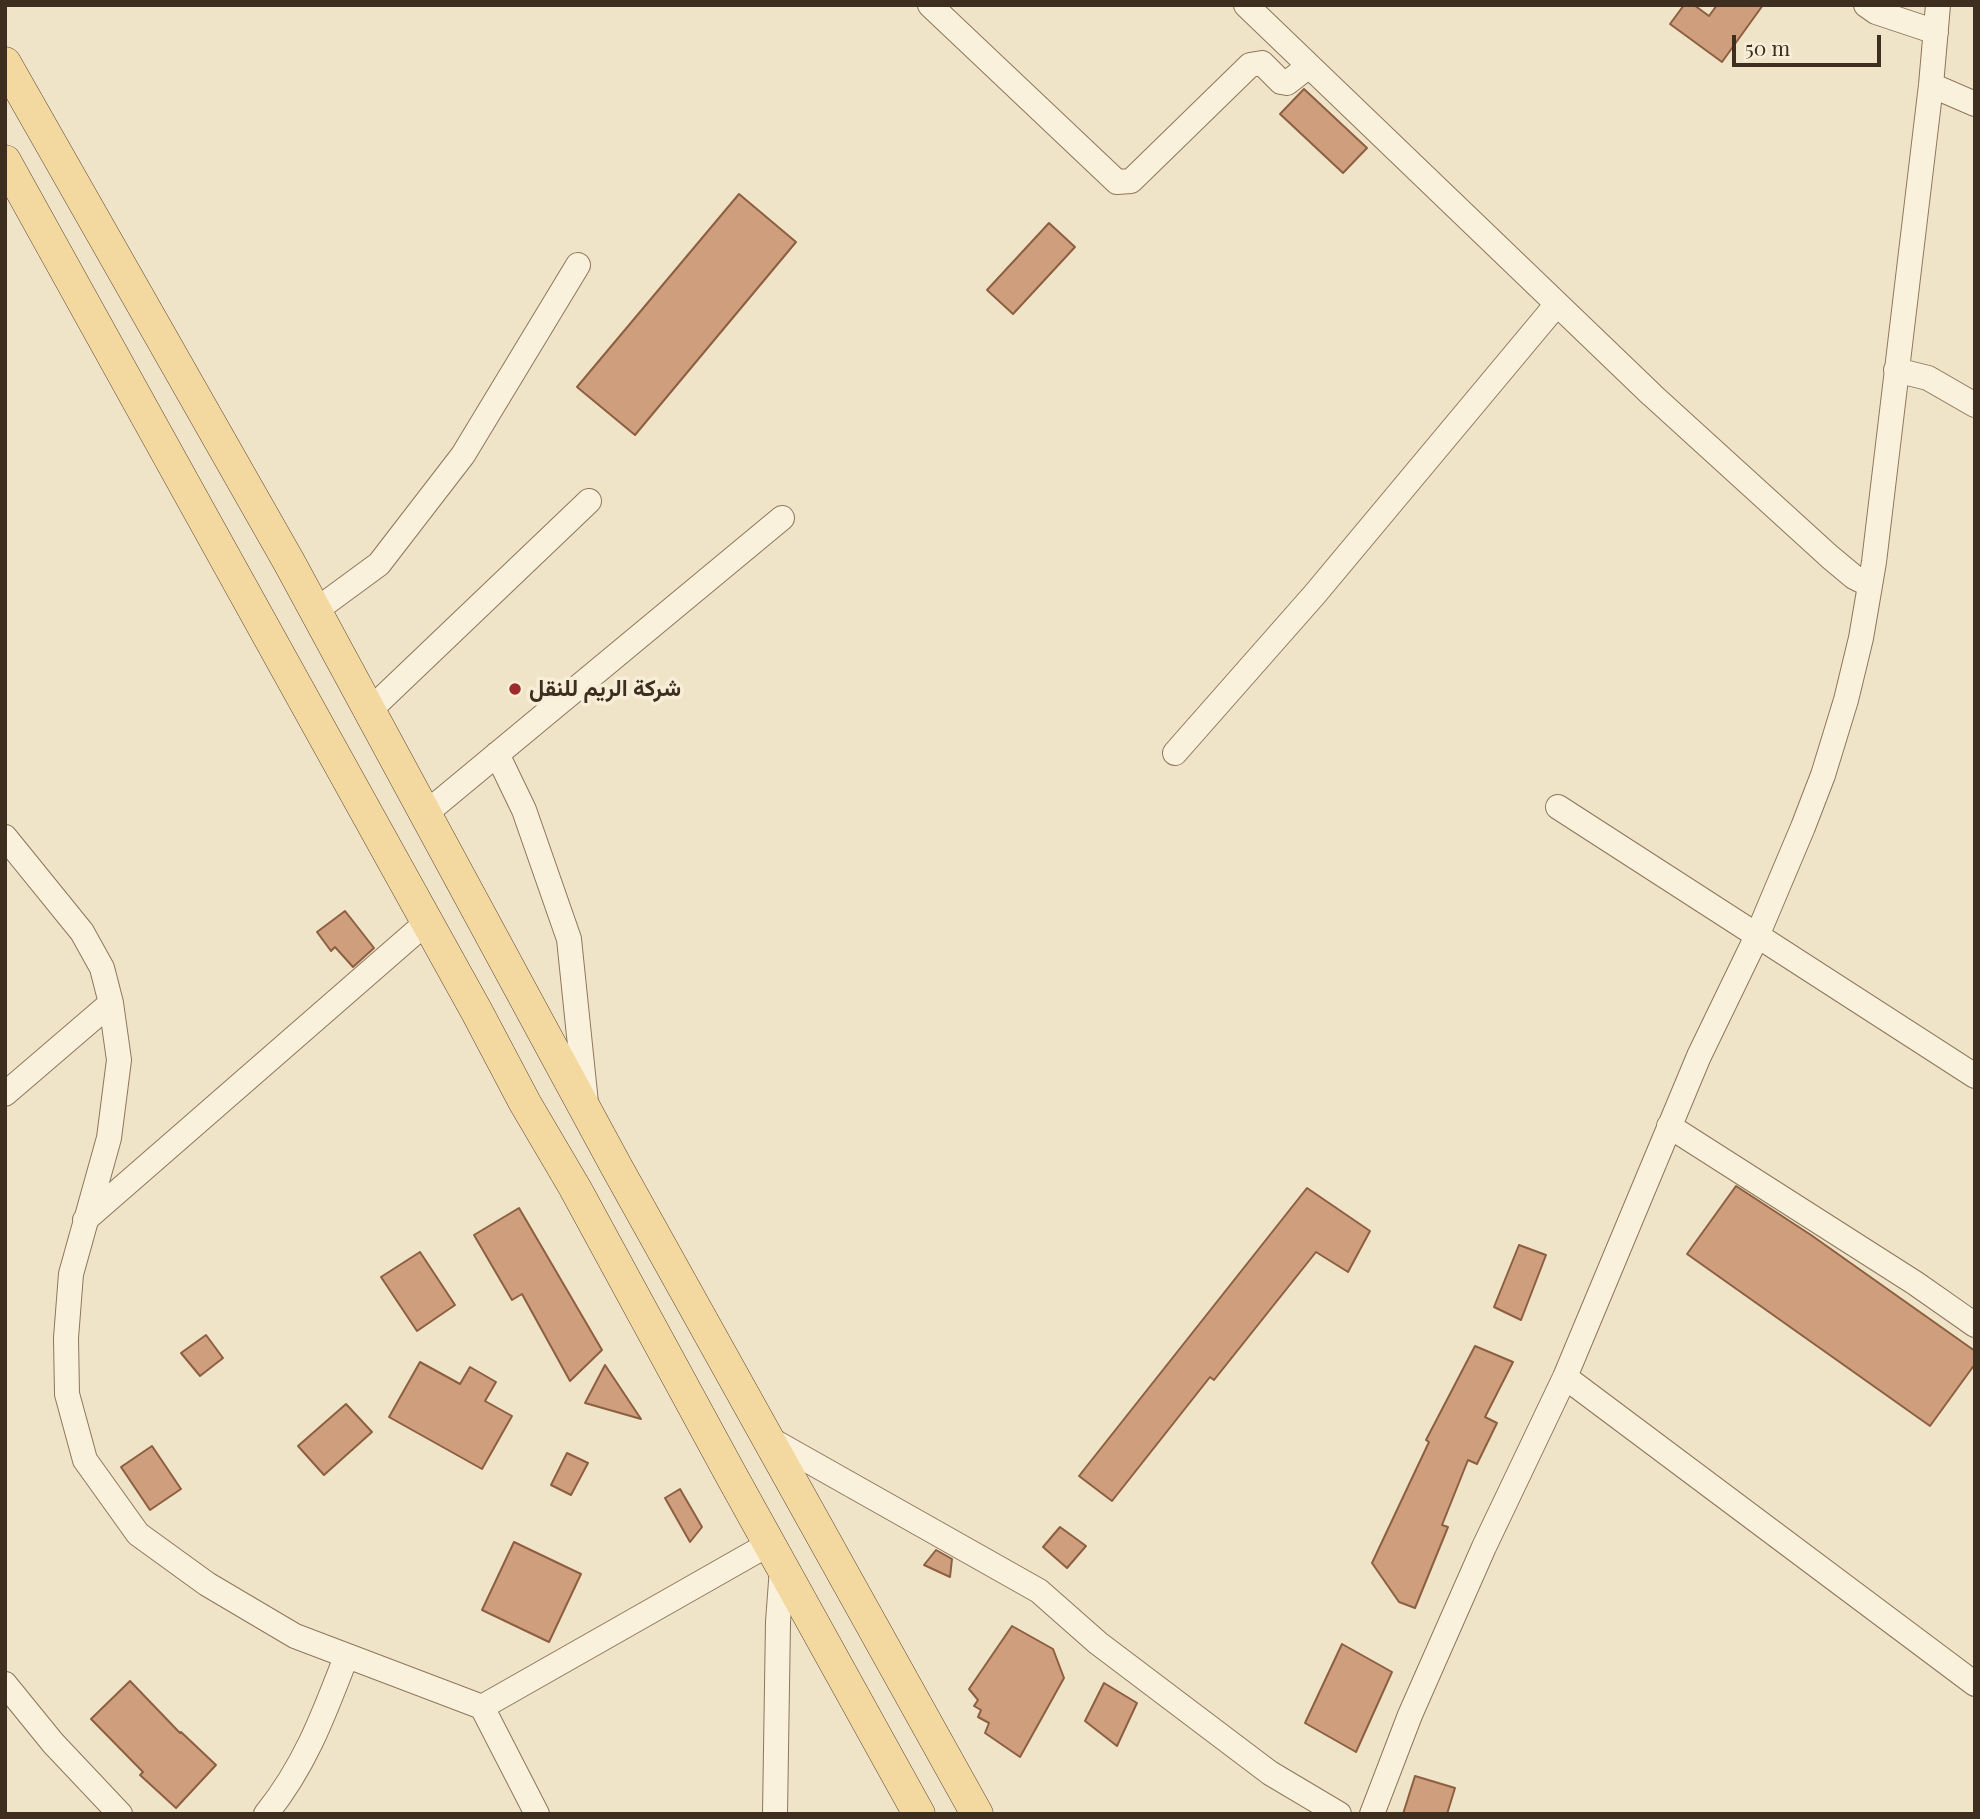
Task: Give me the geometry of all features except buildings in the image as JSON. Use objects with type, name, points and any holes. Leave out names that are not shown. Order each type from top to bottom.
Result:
[{"type":"main road","points":[[5,63],[315,611],[616,1166],[976,1814]]},
{"type":"main road","points":[[5,161],[919,1814]]},
{"type":"main road","points":[[575,1188],[616,1166]]},
{"type":"street","points":[[930,5],[1117,182],[1131,181],[1250,65],[1262,62],[1281,82],[1287,83],[1309,65]]},
{"type":"street","points":[[1246,5],[1652,395],[1820,548],[1854,577],[1870,585]]},
{"type":"street","points":[[1866,5],[1895,20],[1936,32]]},
{"type":"street","points":[[1372,1814],[1410,1715],[1484,1547],[1565,1377],[1699,1056],[1757,936],[1823,775],[1849,688],[1870,585],[1931,85],[1938,5]]},
{"type":"street","points":[[1931,85],[1975,104]]},
{"type":"street","points":[[315,611],[379,564],[463,455],[578,265]]},
{"type":"street","points":[[1175,753],[1315,594],[1557,304]]},
{"type":"street","points":[[1896,370],[1928,378],[1975,405]]},
{"type":"street","points":[[369,712],[589,501]]},
{"type":"street","points":[[425,814],[782,518]]},
{"type":"street","points":[[497,754],[524,810],[569,939],[588,1115]]},
{"type":"street","points":[[1558,807],[1975,1076]]},
{"type":"street","points":[[5,837],[82,932],[102,968],[111,1003],[119,1059],[109,1138],[71,1273],[66,1338],[67,1394],[85,1460],[138,1534],[207,1584],[295,1636],[482,1707],[537,1814]]},
{"type":"street","points":[[85,1220],[427,922]]},
{"type":"street","points":[[5,1094],[111,1003]]},
{"type":"street","points":[[1669,1126],[1915,1283],[1975,1325]]},
{"type":"street","points":[[1565,1377],[1975,1684]]},
{"type":"street","points":[[768,1437],[1039,1591],[1098,1643],[1269,1773],[1339,1814]]},
{"type":"street","points":[[482,1707],[775,1556],[778,1622],[775,1814]]},
{"type":"street","points":[[266,1814],[288,1787],[321,1723],[346,1657]]},
{"type":"street","points":[[8,1694],[120,1814]]},
{"type":"place","name":"شركة الريم للنقل","points":[[515,689]]}]
